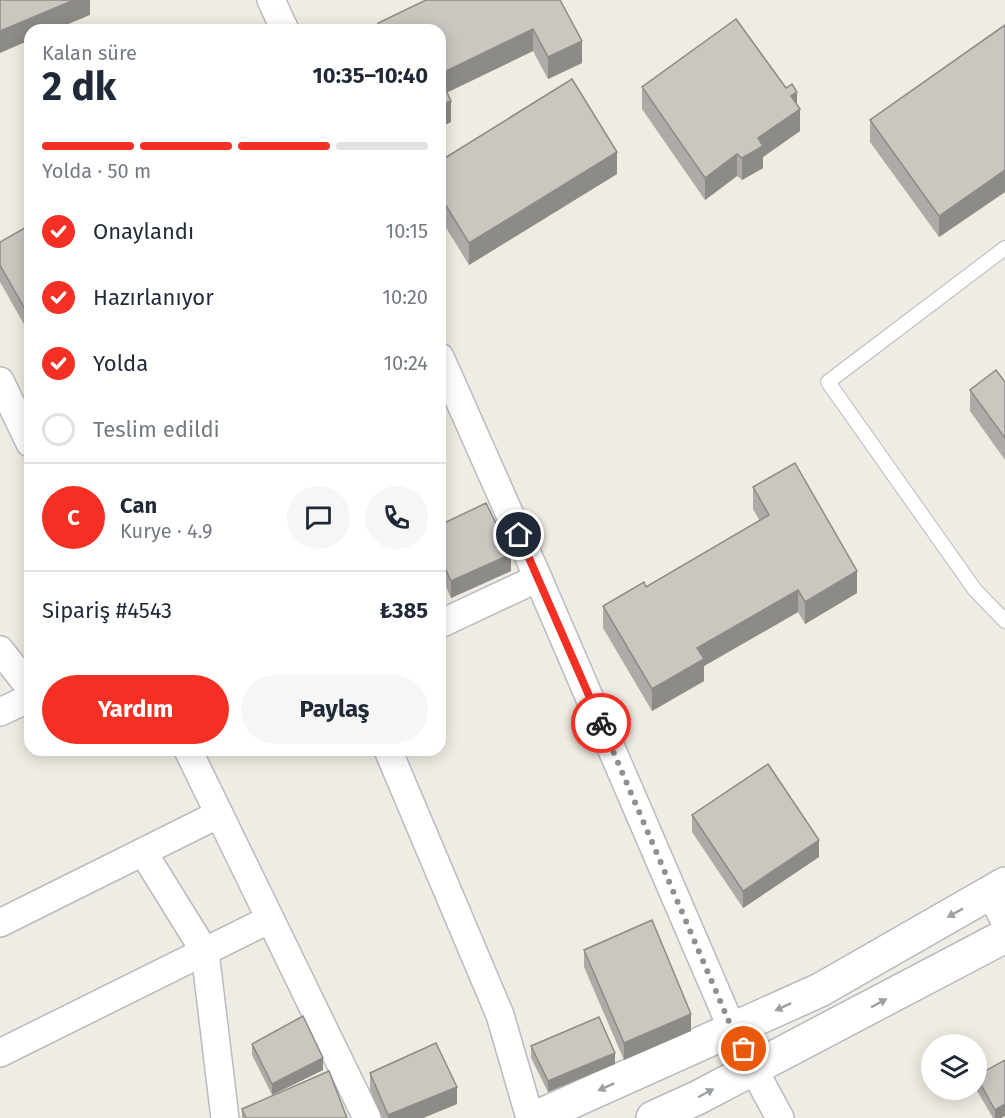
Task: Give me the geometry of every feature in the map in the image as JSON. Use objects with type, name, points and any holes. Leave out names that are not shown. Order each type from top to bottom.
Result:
[{"type":"main road","points":[[536,1118],[820,990],[998,888]]},
{"type":"main road","points":[[653,1118],[754,1068],[1005,936]]},
{"type":"street","points":[[271,0],[282,24]]},
{"type":"street","points":[[446,371],[733,1031],[780,1118]]},
{"type":"street","points":[[0,381],[24,430]]},
{"type":"street","points":[[446,621],[538,578]]},
{"type":"street","points":[[0,650],[24,680]]},
{"type":"street","points":[[0,712],[24,701]]},
{"type":"street","points":[[191,756],[367,1118]]},
{"type":"street","points":[[391,756],[500,1015],[530,1118]]},
{"type":"street","points":[[0,923],[219,814]]},
{"type":"street","points":[[143,852],[204,952],[225,1118]]},
{"type":"street","points":[[998,888],[1005,922]]},
{"type":"street","points":[[0,1053],[270,919]]},
{"type":"lane","points":[[1005,248],[828,382],[975,590],[1005,621]]},
{"type":"building","points":[[0,0],[74,0],[0,31]]},
{"type":"building","points":[[426,0],[560,0],[582,41],[548,57],[533,29],[446,71],[446,24],[378,23]]},
{"type":"building","points":[[736,19],[786,88],[792,84],[797,92],[791,96],[800,109],[758,138],[763,146],[742,158],[737,154],[705,178],[642,87]]},
{"type":"building","points":[[1005,25],[1005,170],[939,216],[870,120]]},
{"type":"building","points":[[572,79],[617,152],[469,243],[446,206],[446,157]]},
{"type":"building","points":[[446,90],[451,101],[446,103]]},
{"type":"building","points":[[24,228],[24,307],[0,265],[0,242]]},
{"type":"building","points":[[996,370],[1005,382],[1005,438],[970,390]]},
{"type":"building","points":[[795,463],[857,571],[805,602],[798,590],[697,648],[704,659],[652,689],[603,606],[644,582],[646,587],[769,515],[753,487]]},
{"type":"building","points":[[486,503],[511,554],[451,581],[446,570],[446,522]]},
{"type":"building","points":[[768,764],[819,840],[743,891],[692,815]]},
{"type":"building","points":[[652,920],[691,1014],[624,1043],[584,950]]},
{"type":"building","points":[[303,1016],[323,1058],[272,1084],[252,1044]]},
{"type":"building","points":[[599,1017],[615,1053],[548,1081],[531,1046]]},
{"type":"building","points":[[436,1043],[457,1087],[388,1115],[370,1073]]},
{"type":"building","points":[[1005,1060],[1005,1104],[995,1110],[987,1096],[987,1070]]},
{"type":"building","points":[[329,1071],[347,1118],[246,1118],[242,1109]]},
{"type":"way so far","points":[[601,723],[733,1031],[744,1049]]},
{"type":"route","points":[[519,535],[601,723]]}]
